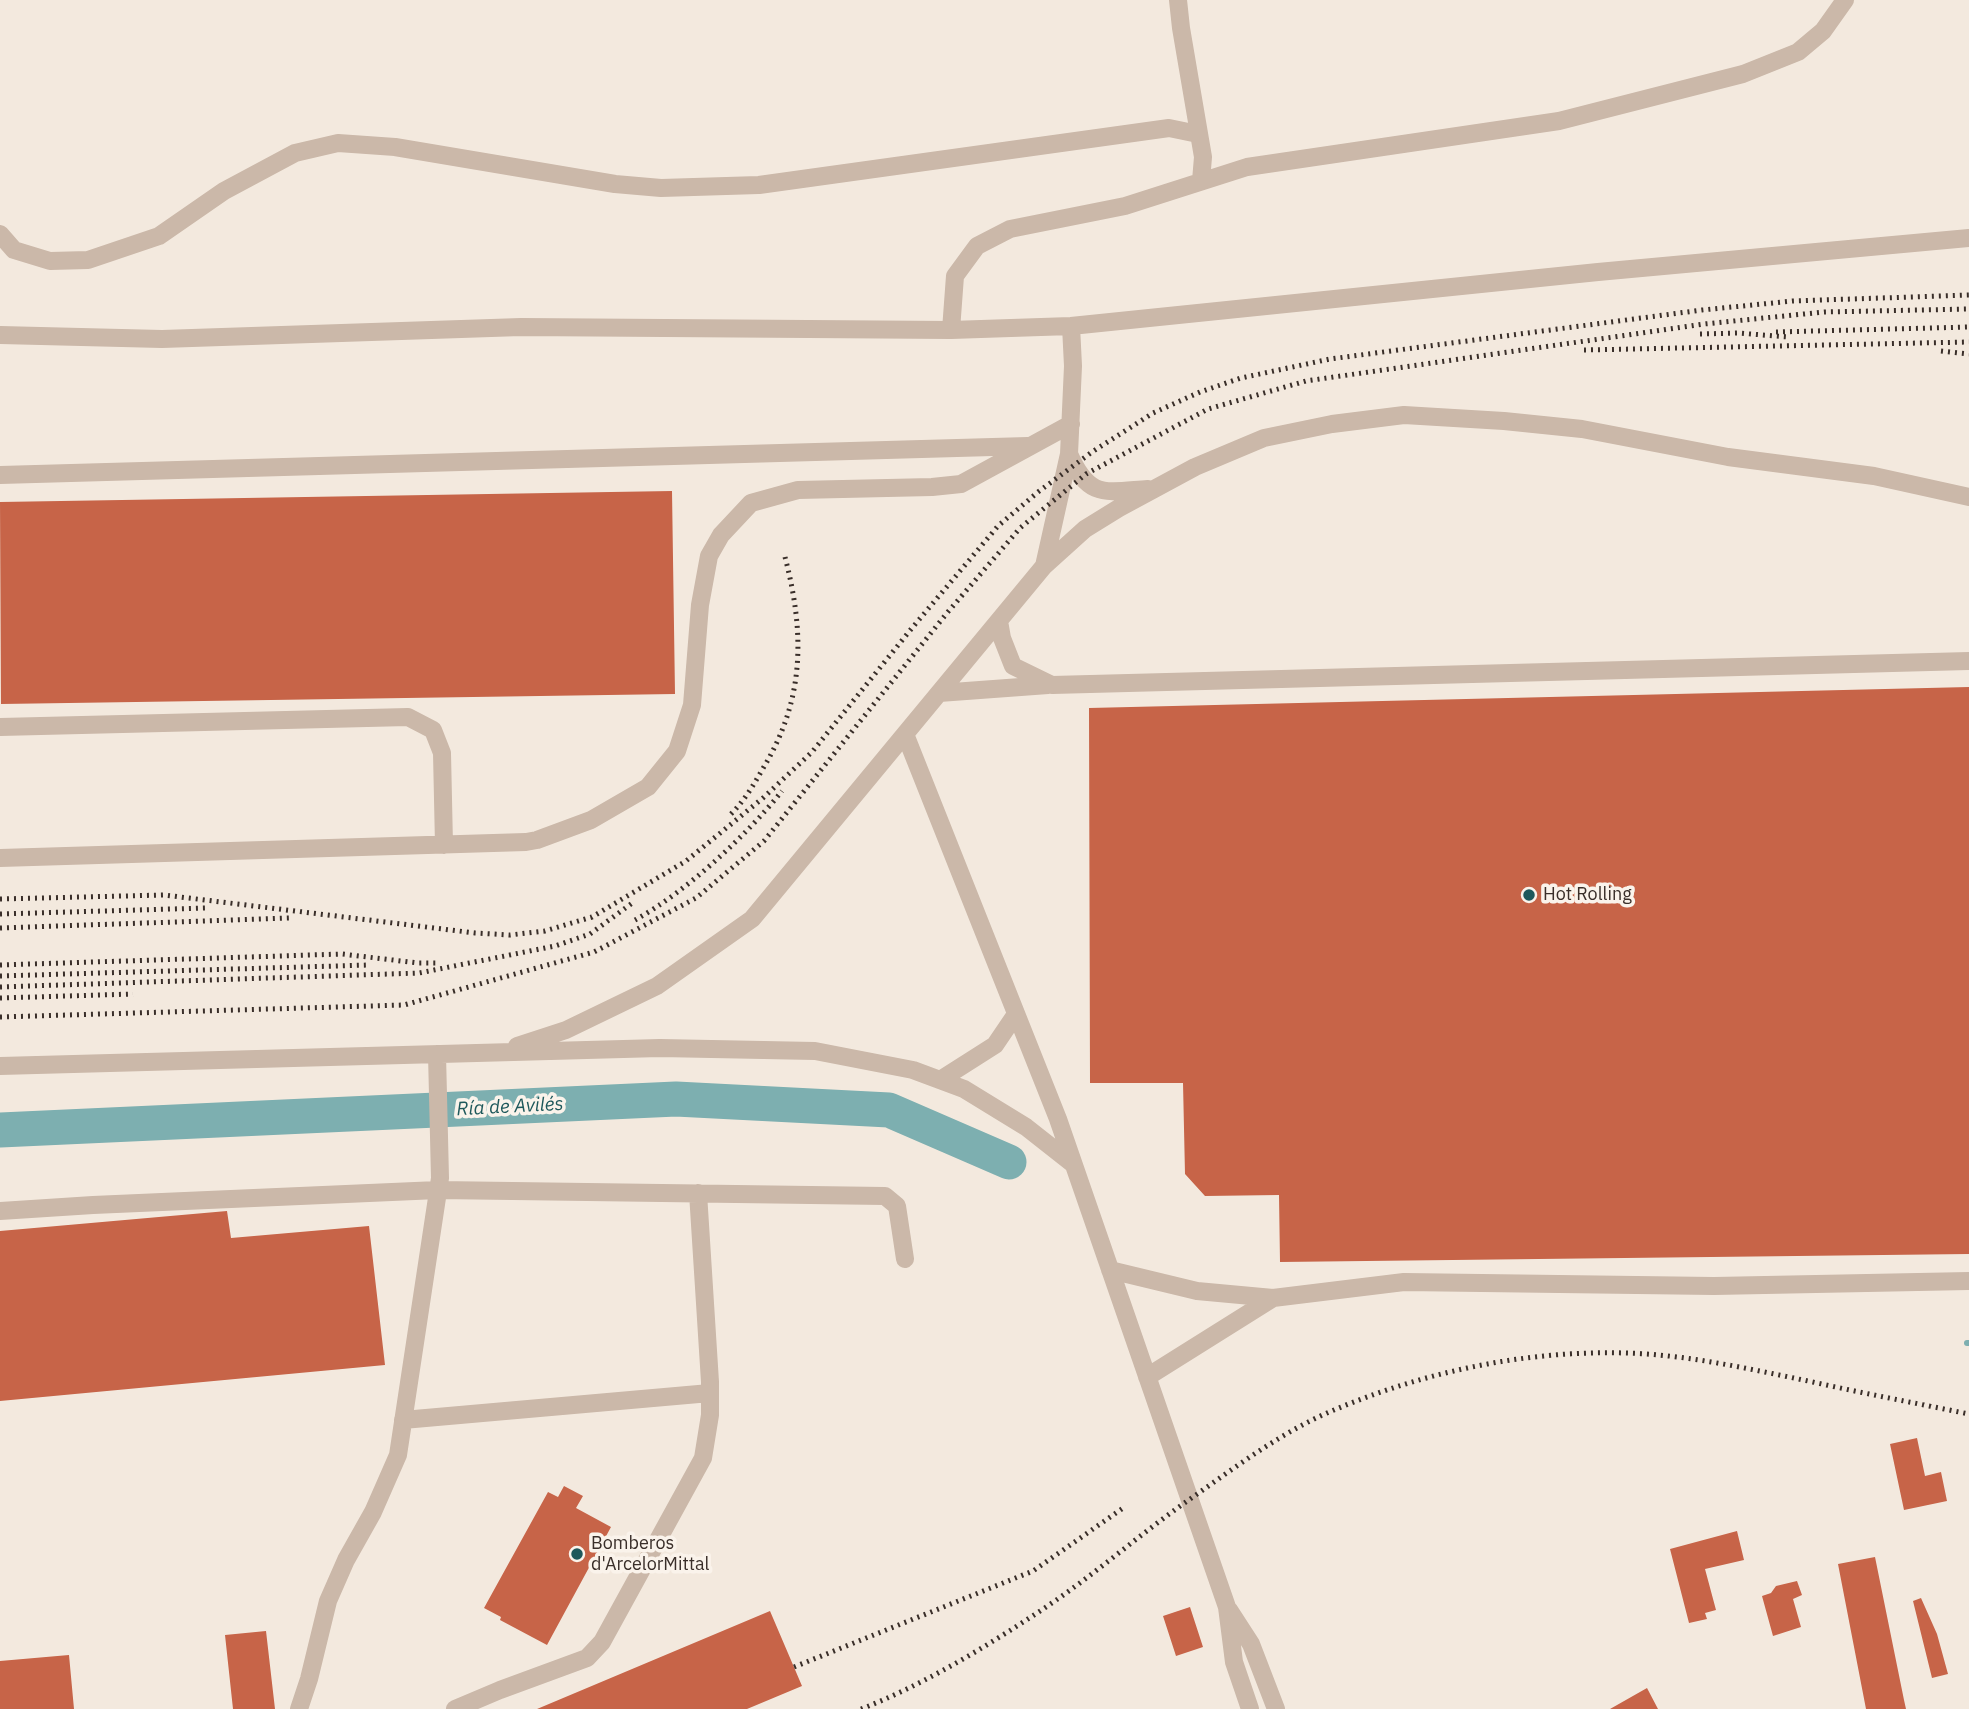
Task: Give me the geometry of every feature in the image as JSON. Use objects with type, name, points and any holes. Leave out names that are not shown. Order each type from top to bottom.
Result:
[{"type":"street","points":[[1178,0],[1203,157],[1201,181]]},
{"type":"street","points":[[951,330],[955,275],[977,246],[1010,229],[1125,206],[1247,167],[1559,121],[1743,74],[1798,52],[1823,31],[1845,0]]},
{"type":"street","points":[[0,234],[14,250],[50,261],[88,260],[159,236],[224,191],[295,153],[338,144],[395,147],[614,184],[661,188],[759,185],[1169,128],[1198,134]]},
{"type":"street","points":[[0,335],[162,339],[521,327],[951,330],[1071,326],[1598,272],[1969,238]]},
{"type":"street","points":[[1044,566],[1069,454],[1073,366],[1071,326]]},
{"type":"street","points":[[500,1052],[566,1030],[657,986],[752,919],[1044,566],[1085,529],[1195,467],[1264,438],[1332,424],[1404,415],[1504,421],[1582,429],[1728,457],[1874,475],[1969,497]]},
{"type":"street","points":[[0,858],[537,840],[591,820],[648,787],[677,751],[692,705],[701,605],[709,556],[721,535],[751,503],[798,490],[961,484],[1070,424]]},
{"type":"street","points":[[0,475],[1032,445]]},
{"type":"street","points":[[1069,454],[1081,477],[1102,492],[1154,489]]},
{"type":"street","points":[[999,621],[1002,638],[1013,666],[1052,685]]},
{"type":"street","points":[[939,693],[1052,685],[1969,661]]},
{"type":"street","points":[[0,727],[408,717],[433,730],[442,752],[444,845]]},
{"type":"street","points":[[905,734],[1073,1164],[1227,1607],[1234,1662],[1250,1709]]},
{"type":"street","points":[[940,1080],[995,1045],[1016,1014]]},
{"type":"street","points":[[0,1066],[660,1048],[815,1051],[913,1070],[964,1088],[1026,1127],[1073,1164]]},
{"type":"street","points":[[299,1709],[328,1601],[398,1455],[439,1184],[438,1054]]},
{"type":"street","points":[[0,1212],[439,1184],[885,1196],[897,1206],[905,1259]]},
{"type":"street","points":[[455,1709],[587,1658],[602,1642],[703,1458],[710,1415],[710,1393],[698,1192]]},
{"type":"street","points":[[1110,1270],[1197,1291],[1273,1298],[1404,1282],[1714,1286],[1969,1281]]},
{"type":"street","points":[[1147,1377],[1273,1298]]},
{"type":"street","points":[[403,1420],[710,1393]]},
{"type":"street","points":[[1227,1607],[1251,1644],[1276,1709]]},
{"type":"building","points":[[672,491],[675,694],[1,704],[0,502]]},
{"type":"building","name":"Hot Rolling","points":[[1969,687],[1969,1254],[1280,1262],[1279,1195],[1205,1196],[1185,1174],[1183,1083],[1090,1083],[1089,708]]},
{"type":"building","points":[[227,1211],[231,1238],[369,1226],[385,1365],[0,1401],[0,1231]]},
{"type":"building","points":[[1917,1438],[1925,1476],[1941,1472],[1947,1501],[1904,1510],[1890,1444]]},
{"type":"building","points":[[564,1486],[583,1496],[576,1508],[611,1527],[547,1645],[500,1620],[501,1617],[484,1608],[548,1492],[558,1497]]},
{"type":"building","points":[[1737,1531],[1744,1560],[1705,1569],[1716,1610],[1705,1613],[1707,1619],[1689,1623],[1670,1549]]},
{"type":"building","points":[[1875,1557],[1906,1709],[1866,1709],[1838,1564]]},
{"type":"building","points":[[1797,1581],[1802,1595],[1793,1599],[1801,1627],[1773,1636],[1762,1596],[1771,1593],[1776,1586]]},
{"type":"building","points":[[1921,1598],[1937,1634],[1948,1674],[1932,1678],[1913,1601]]},
{"type":"building","points":[[1190,1607],[1203,1647],[1176,1656],[1163,1616]]},
{"type":"building","points":[[770,1611],[802,1686],[747,1709],[537,1709]]},
{"type":"building","points":[[266,1631],[275,1709],[233,1709],[225,1635]]},
{"type":"building","points":[[69,1655],[74,1709],[0,1709],[0,1661]]},
{"type":"building","points":[[1647,1688],[1658,1709],[1610,1709]]},
{"type":"waterway","name":"Ría de Avilés","points":[[0,1130],[676,1099],[889,1110],[1009,1162]]},
{"type":"railway","points":[[0,899],[164,895],[510,935],[545,931],[592,917],[686,861],[763,798],[812,752],[998,526],[1092,452],[1153,413],[1200,392],[1241,378],[1330,359],[1702,310],[1793,301],[1969,295]]},
{"type":"railway","points":[[0,1017],[404,1005],[594,952],[696,898],[764,841],[947,613],[1020,528],[1086,474],[1208,409],[1306,381],[1704,324],[1824,312],[1969,309]]},
{"type":"railway","points":[[1776,332],[1969,327]]},
{"type":"railway","points":[[1700,334],[1738,333],[1788,337]]},
{"type":"railway","points":[[1584,350],[1969,342]]},
{"type":"railway","points":[[1941,351],[1969,354]]},
{"type":"railway","points":[[731,814],[752,788],[776,744],[787,718],[793,692],[798,640],[792,585],[785,557]]},
{"type":"railway","points":[[635,920],[674,894],[714,862],[782,791]]},
{"type":"railway","points":[[0,987],[419,973],[555,946],[590,934],[635,901]]},
{"type":"railway","points":[[0,914],[206,908]]},
{"type":"railway","points":[[0,928],[290,918]]},
{"type":"railway","points":[[0,965],[342,954],[437,963]]},
{"type":"railway","points":[[0,976],[369,965]]},
{"type":"railway","points":[[0,998],[133,994]]},
{"type":"railway","points":[[861,1709],[929,1678],[1017,1626],[1074,1587],[1183,1504],[1289,1432],[1365,1398],[1443,1374],[1524,1358],[1565,1354],[1647,1354],[1728,1365],[1969,1414]]},
{"type":"railway","points":[[794,1667],[1033,1571],[1126,1506]]},
{"type":"place","name":"Hot Rolling","points":[[1529,895]]},
{"type":"place","name":"Bomberos d'ArcelorMittal","points":[[577,1554]]}]
